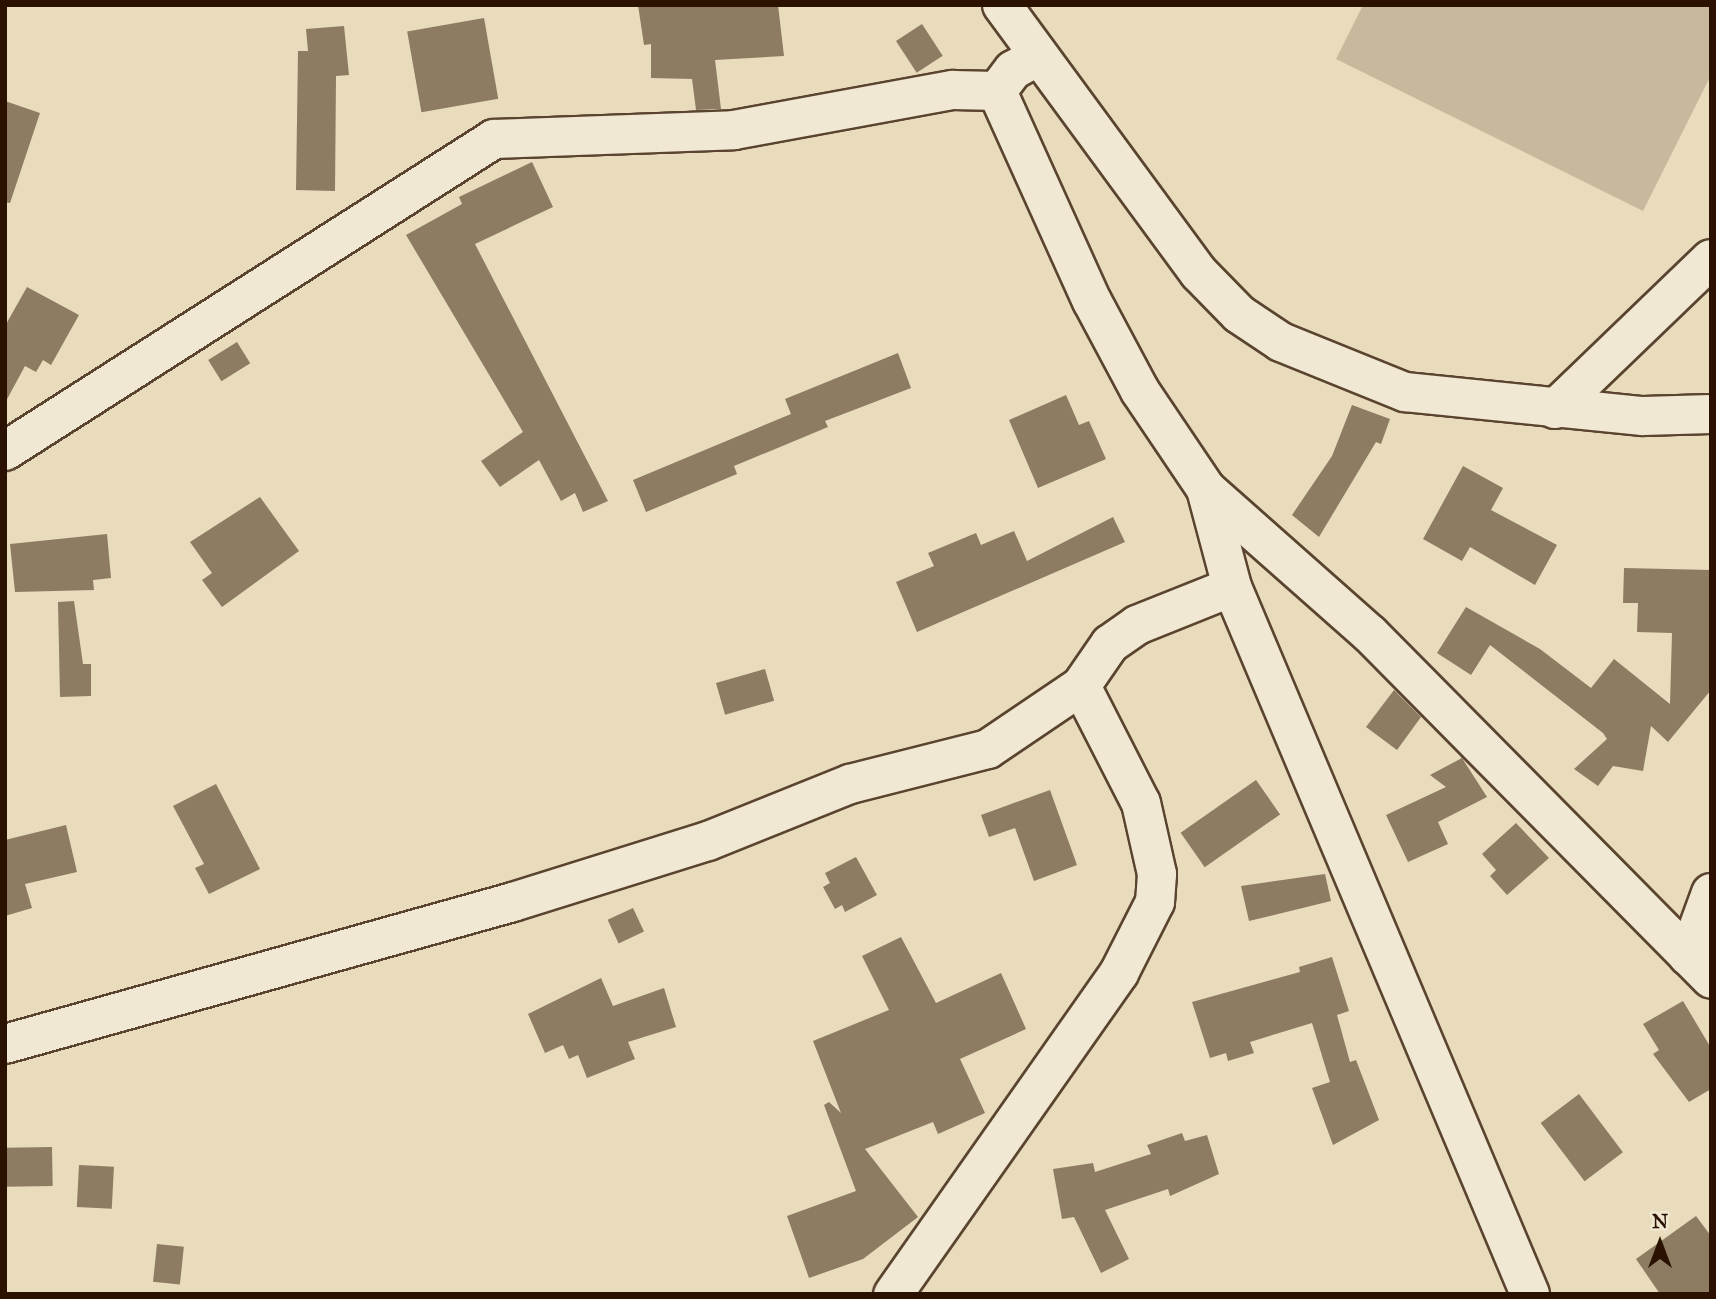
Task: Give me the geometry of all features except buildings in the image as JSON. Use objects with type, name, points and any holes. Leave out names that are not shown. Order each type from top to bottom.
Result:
[{"type":"street","points":[[1002,5],[1035,58],[1199,273],[1239,314],[1281,342],[1405,392],[1555,409],[1711,414]]},
{"type":"street","points":[[997,91],[1013,70],[1035,58]]},
{"type":"street","points":[[5,451],[494,139],[734,130],[953,90],[997,91]]},
{"type":"street","points":[[997,91],[1093,301],[1140,391],[1206,489],[1370,635],[1699,967]]},
{"type":"street","points":[[1555,409],[1711,259]]},
{"type":"street","points":[[1206,489],[1232,587],[1530,1294]]},
{"type":"street","points":[[5,1044],[513,902],[708,841],[850,784],[988,749],[1081,686],[1110,644],[1137,625],[1232,587]]},
{"type":"street","points":[[893,1294],[1119,973],[1154,902],[1157,874],[1141,803],[1081,686]]},
{"type":"street","points":[[1699,967],[1711,892]]},
{"type":"shaded area","points":[[1363,5],[1711,5],[1711,75],[1643,211],[1336,59]]}]
